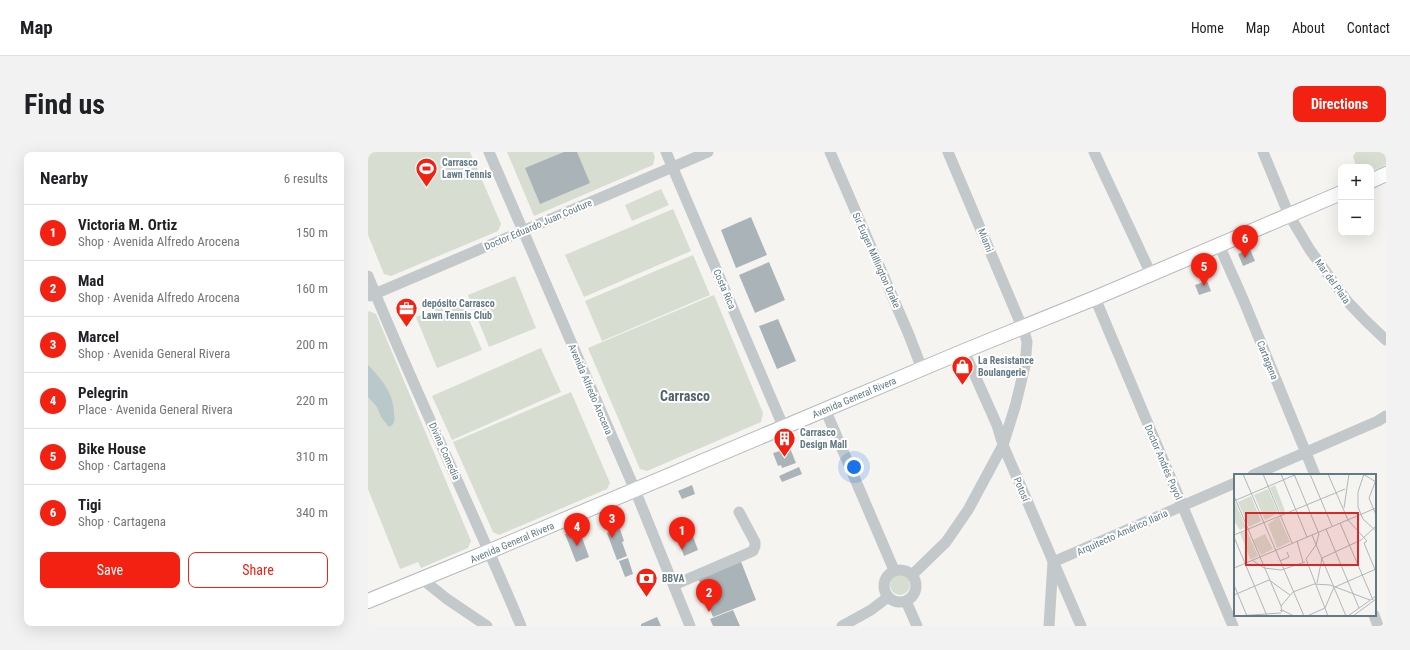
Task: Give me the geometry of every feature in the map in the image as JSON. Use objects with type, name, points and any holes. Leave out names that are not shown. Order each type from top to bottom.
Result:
[{"type":"main road","points":[[1374,179],[1386,174]]},
{"type":"main road","name":"Avenida General Rivera","points":[[368,601],[490,551],[783,426],[1095,298],[1338,194]]},
{"type":"street","name":"Avenida Alfredo Arocena","points":[[489,152],[634,490],[690,626]]},
{"type":"street","name":"Costa Rica","points":[[666,152],[783,426]]},
{"type":"street","name":"Doctor Eduardo Juan Couture","points":[[372,295],[672,166],[708,152]]},
{"type":"street","name":"Sir Eugen Millington Drake","points":[[830,152],[909,335],[922,369]]},
{"type":"street","name":"Miami","points":[[912,575],[946,542],[968,510],[1003,445],[1015,407],[1027,356],[1027,342],[1022,327],[948,152]]},
{"type":"street","points":[[1094,152],[1150,274]]},
{"type":"street","name":"Mar del Plata","points":[[1263,152],[1289,215],[1310,250],[1347,301],[1364,320],[1386,340]]},
{"type":"street","name":"Cartagena","points":[[1219,245],[1243,299],[1315,474]]},
{"type":"street","name":"Divina Comedia","points":[[368,276],[372,295],[388,326],[490,551],[522,626]]},
{"type":"street","name":"Doctor Andrés Puyol","points":[[1095,298],[1232,626]]},
{"type":"street","name":"Potosí","points":[[964,351],[997,425],[1003,445],[1081,626]]},
{"type":"street","points":[[825,409],[894,570]]},
{"type":"street","points":[[1255,474],[1386,416]]},
{"type":"street","name":"Arquitecto Américo Ilaria","points":[[1053,562],[1234,483]]},
{"type":"street","points":[[674,585],[753,551],[755,542],[739,512]]},
{"type":"street","points":[[1049,626],[1053,562]]},
{"type":"street","points":[[894,570],[904,570],[912,575],[916,582],[916,589],[912,596],[906,601],[894,601],[888,597],[884,589],[884,580],[890,573],[894,570]]},
{"type":"street","points":[[422,579],[447,599],[487,626]]},
{"type":"street","points":[[842,626],[871,610],[888,597]]},
{"type":"street","points":[[906,601],[917,626]]},
{"type":"street","points":[[1374,616],[1378,626]]},
{"type":"shaded area","name":"Carrasco Lawn Tennis","points":[[368,152],[470,152],[501,224],[498,231],[391,276],[384,274],[368,235]]},
{"type":"shaded area","points":[[507,152],[653,152],[655,157],[653,165],[534,216]]},
{"type":"shaded area","points":[[1356,152],[1386,152],[1386,165],[1374,170],[1374,164],[1355,164],[1353,156]]},
{"type":"shaded area","points":[[661,189],[669,205],[632,221],[625,205]]},
{"type":"shaded area","points":[[673,209],[691,251],[584,297],[565,255]]},
{"type":"shaded area","points":[[693,255],[710,295],[602,341],[585,301]]},
{"type":"shaded area","points":[[515,276],[536,328],[489,347],[468,295]]},
{"type":"shaded area","points":[[714,295],[763,413],[761,422],[647,471],[640,469],[588,348]]},
{"type":"shaded area","points":[[460,298],[482,350],[437,368],[416,317]]},
{"type":"shaded area","points":[[369,311],[376,314],[471,541],[468,548],[421,568],[418,562],[400,569],[368,489]]},
{"type":"shaded area","points":[[541,348],[561,392],[452,440],[432,396]]},
{"type":"shaded area","points":[[368,365],[386,387],[392,400],[394,420],[392,425],[389,427],[381,417],[377,407],[368,397]]},
{"type":"shaded area","points":[[571,392],[610,483],[607,489],[499,535],[493,532],[453,442]]},
{"type":"shaded area","points":[[900,575],[907,578],[910,585],[907,592],[900,595],[893,592],[890,585],[893,578]]},
{"type":"building","points":[[564,152],[577,152],[590,183],[540,204],[525,168]]},
{"type":"building","points":[[751,217],[767,255],[736,268],[721,230]]},
{"type":"building","points":[[1250,249],[1255,261],[1243,266],[1238,254]]},
{"type":"building","points":[[769,262],[785,300],[755,313],[739,275]]},
{"type":"building","points":[[1207,281],[1211,291],[1199,295],[1195,285]]},
{"type":"building","points":[[778,319],[796,361],[777,369],[759,326]]},
{"type":"building","name":"Carrasco Design Mall","points":[[790,448],[796,463],[782,468],[781,465],[778,466],[773,453]]},
{"type":"building","points":[[799,467],[802,474],[782,482],[779,476]]},
{"type":"building","points":[[692,485],[695,494],[682,499],[678,491]]},
{"type":"building","points":[[688,523],[698,550],[684,556],[674,528]]},
{"type":"building","points":[[579,529],[589,557],[576,562],[565,534]]},
{"type":"building","points":[[620,529],[624,541],[622,542],[627,556],[617,560],[607,533]]},
{"type":"building","points":[[628,558],[633,574],[625,577],[619,561]]},
{"type":"building","points":[[740,559],[756,600],[713,617],[697,575]]},
{"type":"building","points":[[733,610],[740,626],[713,626],[710,619]]},
{"type":"building","points":[[657,617],[661,626],[641,626],[641,624]]},
{"type":"place","name":"Carrasco Lawn Tennis","points":[[427,188]]},
{"type":"place","name":"Tigi","points":[[1245,258]]},
{"type":"place","name":"Bike House","points":[[1204,286]]},
{"type":"place","name":"depósito Carrasco Lawn Tennis Club","points":[[407,328]]},
{"type":"place","name":"La Resistance Boulangerie","points":[[963,386]]},
{"type":"place","name":"Carrasco Design Mall","points":[[785,458]]},
{"type":"place","name":"Marcel","points":[[612,538]]},
{"type":"place","name":"Pelegrin","points":[[577,546]]},
{"type":"place","name":"Victoria M. Ortiz","points":[[682,550]]},
{"type":"place","name":"BBVA","points":[[646,598]]},
{"type":"place","name":"Mad","points":[[709,612]]},
{"type":"district","name":"Carrasco","points":[[685,396]]}]
